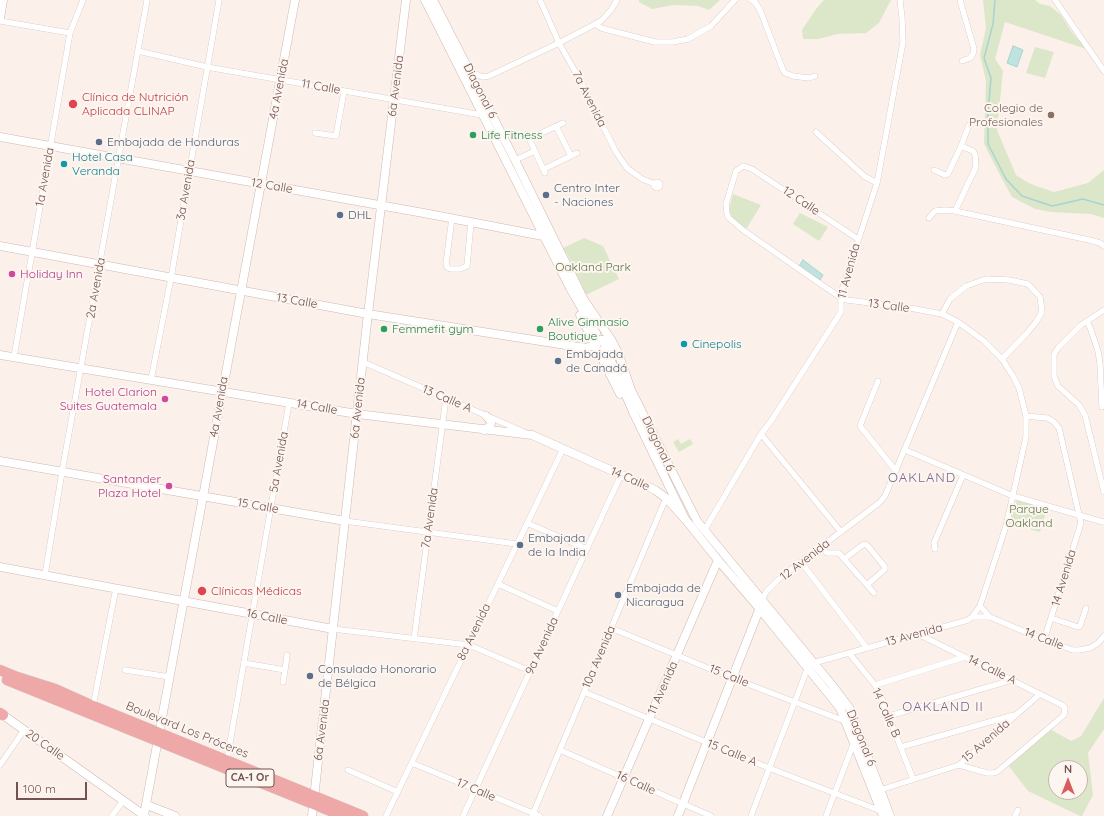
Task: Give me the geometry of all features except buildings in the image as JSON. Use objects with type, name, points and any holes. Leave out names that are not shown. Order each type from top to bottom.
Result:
[{"type":"highway","points":[[0,663],[55,689]]},
{"type":"highway","name":"Boulevard Los Próceres","points":[[0,670],[55,689],[158,738],[227,760],[313,799],[343,816]]},
{"type":"highway","name":"Boulevard Los Próceres","points":[[0,677],[30,690],[158,738],[313,799],[363,816]]},
{"type":"highway","points":[[0,683],[19,690],[30,690]]},
{"type":"street","points":[[0,18],[3,0]]},
{"type":"street","name":"1a Avenida","points":[[14,357],[70,33],[83,0]]},
{"type":"street","name":"2a Avenida","points":[[45,575],[62,472],[147,0]]},
{"type":"street","name":"3a Avenida","points":[[151,380],[171,278],[219,0]]},
{"type":"street","name":"4a Avenida","points":[[144,816],[240,290],[295,0]]},
{"type":"street","name":"6a Avenida","points":[[312,816],[368,314],[406,0]]},
{"type":"street","name":"Diagonal 6","points":[[425,0],[570,288],[572,300],[595,338],[628,410],[634,414]]},
{"type":"street","points":[[433,0],[459,49]]},
{"type":"street","points":[[438,0],[459,38],[459,49]]},
{"type":"street","name":"7a Avenida","points":[[540,0],[559,43],[619,156],[627,168],[642,179],[654,184]]},
{"type":"street","points":[[471,72],[483,77],[489,76],[559,43],[601,21],[617,0]]},
{"type":"street","points":[[595,24],[601,28],[655,42],[673,42],[688,39],[711,26],[735,0]]},
{"type":"street","points":[[751,0],[755,2],[760,10],[785,73],[793,76],[809,78],[815,76]]},
{"type":"street","name":"11 Avenida","points":[[704,531],[761,434],[771,421],[840,312],[840,298],[877,183],[903,42],[900,0]]},
{"type":"street","points":[[960,0],[974,49],[970,58],[962,61]]},
{"type":"street","points":[[1055,0],[1104,71]]},
{"type":"street","points":[[0,21],[70,33]]},
{"type":"street","name":"Diagonal 6","points":[[459,49],[584,299],[612,341],[619,355],[628,382],[697,522],[761,605],[811,665],[840,694],[850,709],[890,816]]},
{"type":"street","name":"11 Calle","points":[[138,51],[207,67],[482,115]]},
{"type":"street","points":[[315,133],[336,136],[344,91]]},
{"type":"street","points":[[563,123],[528,137],[545,171],[577,153]]},
{"type":"street","points":[[934,170],[945,175],[948,174],[969,125]]},
{"type":"street","points":[[556,126],[571,156]]},
{"type":"street","points":[[816,132],[864,176],[877,183]]},
{"type":"street","name":"12 Calle","points":[[0,137],[452,218],[543,236]]},
{"type":"street","points":[[955,211],[976,167],[974,151],[961,146]]},
{"type":"street","points":[[515,160],[535,151]]},
{"type":"street","name":"12 Calle","points":[[726,214],[726,204],[736,171],[743,166],[752,169],[858,239]]},
{"type":"street","points":[[523,231],[533,228],[536,203]]},
{"type":"street","points":[[929,218],[935,211],[955,211],[1089,240],[1100,243],[1104,246]]},
{"type":"street","name":"13 Calle","points":[[726,214],[743,230],[840,298],[857,302],[910,308],[942,314],[958,322],[984,341],[1002,359],[1019,388],[1026,416]]},
{"type":"street","points":[[452,218],[446,264],[450,269],[460,269],[467,266],[472,222]]},
{"type":"street","name":"13 Calle","points":[[0,246],[368,314],[586,348],[595,338]]},
{"type":"street","points":[[942,314],[950,298],[966,286],[986,279],[1009,280],[1028,284],[1040,297],[1042,312],[1027,333],[1002,359]]},
{"type":"street","points":[[1104,310],[1081,325],[1054,354],[1054,376],[1058,386],[1079,406],[1085,415],[1104,492]]},
{"type":"street","points":[[1087,321],[1096,344],[1100,364],[1102,407]]},
{"type":"street","name":"12 Avenida","points":[[678,816],[761,605],[771,587],[820,547],[879,503],[885,496],[958,322]]},
{"type":"street","points":[[595,338],[608,341],[624,380],[628,382]]},
{"type":"street","name":"Diagonal 6","points":[[605,347],[634,414],[685,519],[718,560],[761,605]]},
{"type":"street","name":"14 Calle","points":[[0,354],[357,414],[484,430],[512,430],[532,435],[655,490],[666,498],[685,519]]},
{"type":"street","name":"13 Calle A","points":[[363,362],[486,416],[512,430]]},
{"type":"street","points":[[878,381],[860,426],[896,471]]},
{"type":"street","name":"7a Avenida","points":[[414,639],[446,398]]},
{"type":"street","name":"5a Avenida","points":[[227,760],[289,403]]},
{"type":"street","points":[[484,430],[490,426],[491,423],[486,416]]},
{"type":"street","points":[[972,617],[980,606],[1006,526],[1026,437],[1026,416]]},
{"type":"street","name":"14 Avenida","points":[[1026,416],[1047,418],[1057,424],[1081,523],[1044,640]]},
{"type":"street","points":[[761,434],[841,532]]},
{"type":"street","name":"8a Avenida","points":[[386,816],[562,449]]},
{"type":"street","points":[[905,450],[1013,496],[1104,522]]},
{"type":"street","name":"15 Calle","points":[[0,461],[345,521],[517,544]]},
{"type":"street","name":"9a Avenida","points":[[463,816],[621,475]]},
{"type":"street","points":[[935,549],[934,543],[963,475]]},
{"type":"street","name":"10a Avenida","points":[[533,815],[666,498]]},
{"type":"street","points":[[527,523],[587,549]]},
{"type":"street","points":[[844,559],[861,545],[866,545],[885,568],[867,585]]},
{"type":"street","points":[[820,547],[827,553],[839,553],[874,594]]},
{"type":"street","name":"11 Avenida","points":[[607,816],[718,560]]},
{"type":"street","points":[[801,562],[868,648]]},
{"type":"street","name":"16 Calle","points":[[0,567],[333,629],[468,645],[530,671]]},
{"type":"street","points":[[498,584],[558,611]]},
{"type":"street","points":[[93,706],[116,588]]},
{"type":"street","name":"14 Calle","points":[[980,606],[990,617]]},
{"type":"street","points":[[1051,618],[1080,626],[1086,608]]},
{"type":"street","name":"14 Calle","points":[[972,617],[990,617],[1044,640],[1073,650],[1090,648],[1098,643],[1104,636]]},
{"type":"street","name":"13 Avenida","points":[[811,665],[968,620],[972,617]]},
{"type":"street","name":"15 Calle","points":[[611,628],[847,723]]},
{"type":"street","name":"14 Calle A","points":[[918,634],[1062,705],[1065,708],[1064,714],[997,772],[987,773],[959,765]]},
{"type":"street","name":"14 Calle B","points":[[849,653],[875,686],[882,699],[913,779]]},
{"type":"street","points":[[283,682],[287,655]]},
{"type":"street","points":[[875,686],[965,657]]},
{"type":"street","points":[[244,663],[284,670]]},
{"type":"street","points":[[751,816],[795,702],[811,665]]},
{"type":"street","name":"Diagonal 6","points":[[811,665],[840,708],[882,813]]},
{"type":"street","points":[[125,670],[170,677]]},
{"type":"street","points":[[889,716],[1012,680]]},
{"type":"street","name":"15 Calle A","points":[[584,692],[882,813]]},
{"type":"street","name":"15 Avenida","points":[[880,790],[959,765],[1040,694]]},
{"type":"street","name":"20 Calle","points":[[1,714],[144,816]]},
{"type":"street","points":[[901,747],[1016,715]]},
{"type":"street","points":[[0,765],[24,730]]},
{"type":"street","points":[[826,816],[854,741]]},
{"type":"street","name":"16 Calle","points":[[560,750],[711,816]]},
{"type":"street","name":"17 Calle","points":[[412,763],[533,815],[540,816]]},
{"type":"street","points":[[348,770],[398,792]]},
{"type":"street","points":[[112,816],[123,801]]},
{"type":"street","points":[[147,805],[174,816]]},
{"type":"green space","points":[[639,0],[720,0],[709,10],[698,6],[674,5],[652,9],[639,2]]},
{"type":"green space","points":[[824,0],[891,0],[879,23],[866,33],[837,34],[819,39],[803,39],[802,30]]},
{"type":"green space","points":[[983,0],[1035,0],[1040,4],[1050,6],[1061,15],[1071,31],[1086,49],[1005,22],[995,59],[1003,71],[997,130],[1016,175],[1036,186],[1054,192],[1088,183],[1104,170],[1104,218],[1091,214],[1051,212],[1035,209],[1012,197],[984,144],[986,81],[980,55],[986,28]]},
{"type":"green space","points":[[1035,47],[1054,52],[1045,78],[1026,73]]},
{"type":"green space","points":[[733,194],[761,205],[745,231],[730,218],[729,210]]},
{"type":"green space","points":[[800,213],[828,227],[819,241],[793,224]]},
{"type":"green space","name":"Oakland Park","points":[[584,238],[603,246],[619,279],[588,294],[586,294],[567,254],[561,249]]},
{"type":"green space","points":[[678,439],[681,444],[690,439],[693,444],[679,452],[673,442]]},
{"type":"green space","name":"Parque Oakland","points":[[1017,499],[1047,508],[1040,532],[1010,524]]},
{"type":"green space","points":[[1104,698],[1104,729],[1088,753],[1093,795],[1082,816],[1028,791],[1008,765],[1050,729],[1071,741],[1081,736]]},
{"type":"water","points":[[1013,46],[1023,50],[1017,67],[1007,63]]},
{"type":"water","points":[[803,260],[823,275],[820,280],[799,266]]},
{"type":"waterway","points":[[995,0],[993,24],[984,58],[991,78],[988,112],[988,144],[1006,179],[1022,196],[1052,206],[1083,199],[1104,205]]},
{"type":"place","name":"Clínica de Nutrición Aplicada CLINAP","points":[[73,104]]},
{"type":"place","name":"Colegio de Profesionales","points":[[1051,115]]},
{"type":"place","name":"Life Fitness","points":[[473,135]]},
{"type":"place","name":"Embajada de Honduras","points":[[99,142]]},
{"type":"place","name":"Hotel Casa Veranda","points":[[64,164]]},
{"type":"place","name":"Centro Inter - Naciones","points":[[546,195]]},
{"type":"place","name":"DHL","points":[[340,215]]},
{"type":"place","name":"Holiday Inn","points":[[12,274]]},
{"type":"place","name":"Femmefit gym","points":[[384,329]]},
{"type":"place","name":"Alive Gimnasio Boutique","points":[[540,329]]},
{"type":"place","name":"Cinepolis","points":[[684,344]]},
{"type":"place","name":"Embajada de Canadá","points":[[558,361]]},
{"type":"place","name":"Hotel Clarion Suites Guatemala","points":[[165,399]]},
{"type":"place","name":"Santander Plaza Hotel","points":[[169,486]]},
{"type":"place","name":"Embajada de la India","points":[[520,545]]},
{"type":"place","name":"Clínicas Médicas","points":[[202,591]]},
{"type":"place","name":"Embajada de Nicaragua","points":[[618,595]]},
{"type":"place","name":"Consulado Honorario de Bélgica","points":[[310,676]]},
{"type":"district","name":"OAKLAND","points":[[922,478]]},
{"type":"district","name":"OAKLAND II","points":[[943,707]]}]
